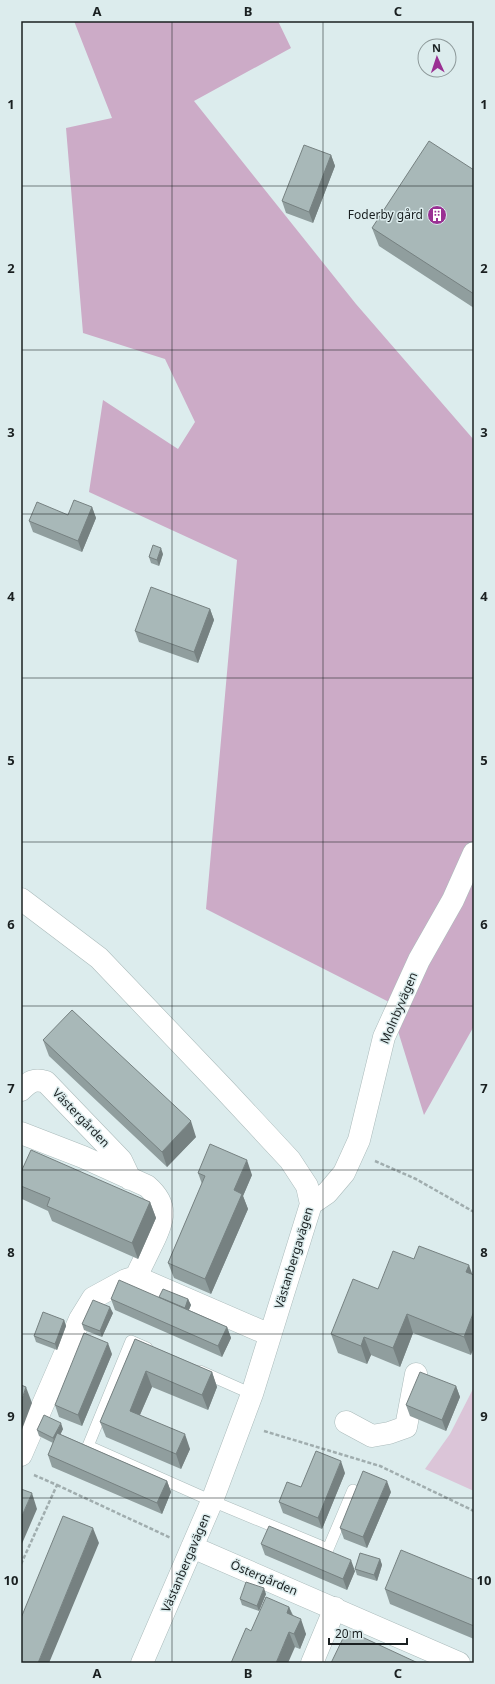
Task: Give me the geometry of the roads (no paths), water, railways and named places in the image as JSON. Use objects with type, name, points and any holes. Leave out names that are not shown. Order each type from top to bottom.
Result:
[{"type":"street","name":"Molnbyvägen","points":[[311,1204],[328,1192],[344,1172],[358,1140],[384,1037],[419,960],[454,900],[474,854]]},
{"type":"street","name":"Västanbergavägen","points":[[21,899],[99,958],[224,1089],[290,1160],[308,1186],[311,1204],[252,1394],[212,1501],[142,1663]]},
{"type":"street","name":"Västergården","points":[[21,1090],[32,1081],[38,1079],[46,1082],[121,1160],[130,1178]]},
{"type":"street","name":"Västergården","points":[[21,1133],[83,1157],[130,1178],[146,1186],[155,1193],[160,1202],[163,1217],[160,1228],[136,1277]]},
{"type":"street","points":[[25,1464],[80,1319],[93,1298],[126,1280],[136,1277],[270,1335]]},
{"type":"street","points":[[346,1422],[372,1436],[389,1433],[406,1427],[416,1374]]},
{"type":"street","name":"Östergården","points":[[192,1547],[460,1663]]},
{"type":"street","points":[[312,1663],[335,1608]]},
{"type":"lane","points":[[160,1353],[132,1341],[88,1446],[212,1501],[328,1549],[353,1490]]},
{"type":"lane","points":[[188,1366],[252,1394]]},
{"type":"place","name":"Foderby gård","points":[[437,215]]}]
